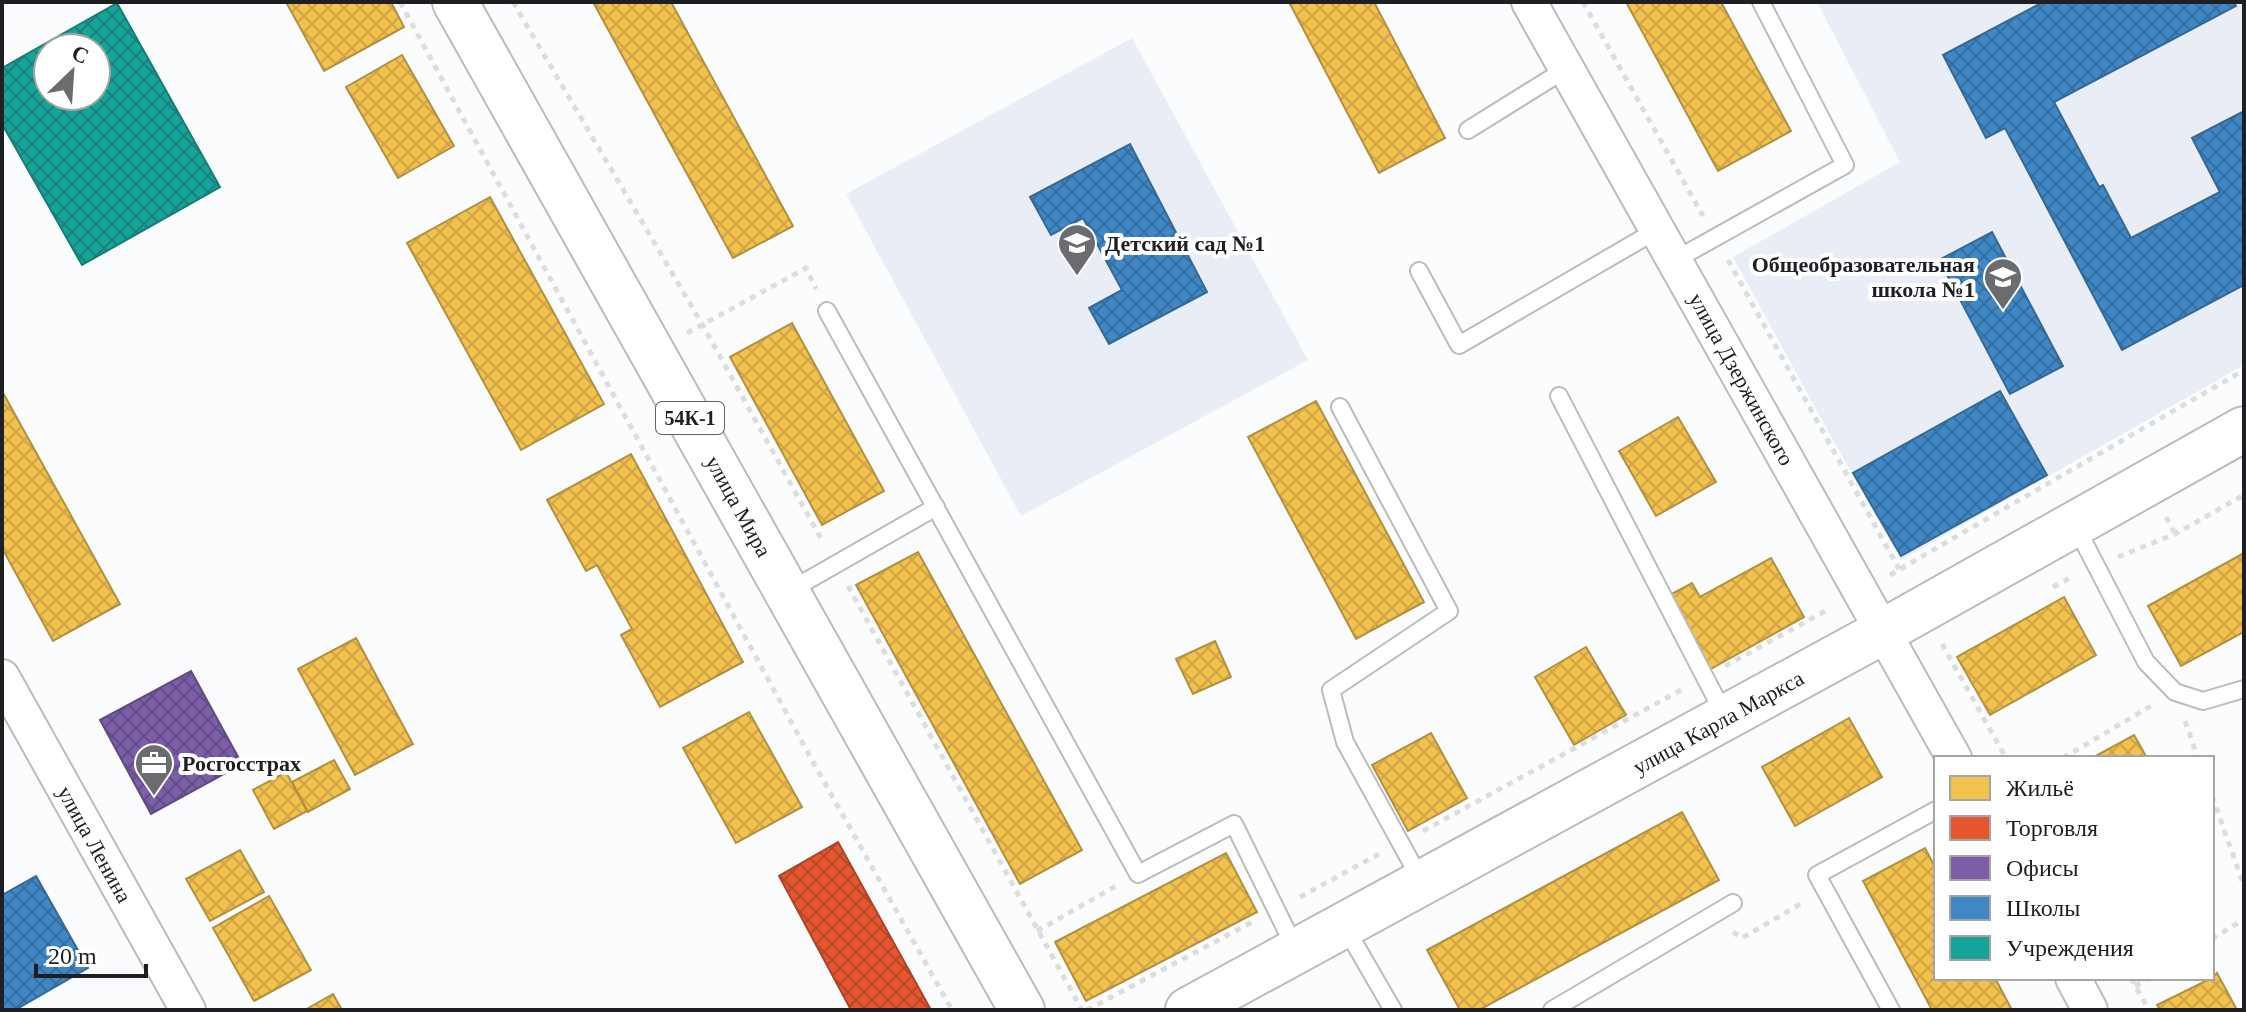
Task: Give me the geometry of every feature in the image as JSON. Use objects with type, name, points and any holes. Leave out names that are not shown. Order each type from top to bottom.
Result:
[{"type":"main road","name":"улица Мира","points":[[455,2],[1022,1010]]},
{"type":"main road","name":"улица Карла Маркса","points":[[1188,1010],[1726,718],[2244,429]]},
{"type":"street","name":"улица Дзержинского","points":[[1529,2],[1953,756]]},
{"type":"street","name":"улица Ленина","points":[[2,677],[188,1010]]},
{"type":"street","points":[[2074,980],[2090,1010]]},
{"type":"lane","points":[[1675,260],[1845,165],[1761,2]]},
{"type":"lane","points":[[1468,130],[1566,69]]},
{"type":"lane","points":[[1419,271],[1459,345],[1657,230]]},
{"type":"lane","points":[[827,311],[1138,874],[1234,824],[1296,951]]},
{"type":"lane","points":[[1559,396],[1726,718]]},
{"type":"lane","points":[[1340,407],[1449,611],[1331,690],[1345,742],[1423,883]]},
{"type":"lane","points":[[787,592],[936,507]]},
{"type":"lane","points":[[2074,524],[2146,662],[2175,692],[2203,701],[2244,689]]},
{"type":"lane","points":[[1891,1010],[1817,875],[1934,811]]},
{"type":"lane","points":[[1552,1010],[1733,903]]},
{"type":"lane","points":[[1344,926],[1393,1010]]},
{"type":"path","points":[[400,2],[813,762],[952,1010]]},
{"type":"path","points":[[513,2],[702,324],[1037,931],[1085,1010],[1401,843],[1862,591],[2244,370]]},
{"type":"path","points":[[1583,2],[2005,756]]},
{"type":"path","points":[[606,378],[806,268],[827,311]]},
{"type":"path","points":[[2066,756],[2175,692]]},
{"type":"path","points":[[2214,802],[2244,886]]},
{"type":"path","points":[[1037,931],[1138,874]]},
{"type":"path","points":[[1708,918],[1742,938],[1825,890]]},
{"type":"path","points":[[2214,938],[2244,919]]},
{"type":"path","points":[[2132,980],[2149,1010]]},
{"type":"path","points":[[2135,986],[2146,980]]},
{"type":"shaded area","name":"Общеобразовательная школа №1","points":[[1817,2],[2244,2],[2244,365],[1901,560],[1733,257],[1900,162]]},
{"type":"shaded area","name":"Детский сад №1","points":[[1132,38],[1308,360],[1021,516],[846,194]]},
{"type":"building: Жильё","points":[[286,2],[391,2],[404,27],[324,71]]},
{"type":"building: Жильё","points":[[593,2],[671,2],[793,226],[733,258]]},
{"type":"building: Жильё","points":[[1289,2],[1374,2],[1445,138],[1379,173]]},
{"type":"building: Жильё","points":[[1626,2],[1721,2],[1791,131],[1718,171]]},
{"type":"building: Жильё","points":[[402,55],[454,146],[398,178],[346,87]]},
{"type":"building: Жильё","points":[[490,197],[604,404],[521,450],[407,243]]},
{"type":"building: Жильё","points":[[792,323],[884,491],[822,525],[730,357]]},
{"type":"building: Жильё","points":[[2,391],[120,604],[53,641],[2,548]]},
{"type":"building: Жильё","points":[[1316,401],[1424,602],[1356,639],[1248,437]]},
{"type":"building: Жильё","points":[[1678,417],[1716,482],[1656,516],[1619,451]]},
{"type":"building: Жильё","points":[[631,454],[743,662],[660,707],[621,635],[632,629],[597,565],[586,571],[547,500]]},
{"type":"building: Жильё","points":[[918,552],[1082,850],[1020,884],[856,585]]},
{"type":"building: Жильё","points":[[2244,553],[2244,632],[2181,666],[2148,606]]},
{"type":"building: Жильё","points":[[1771,558],[1804,617],[1709,670],[1668,596],[1692,583],[1700,597]]},
{"type":"building: Жильё","points":[[2064,597],[2096,655],[1990,715],[1957,657]]},
{"type":"building: Жильё","points":[[356,638],[413,744],[355,775],[298,669]]},
{"type":"building: Жильё","points":[[1215,641],[1231,677],[1193,694],[1176,659]]},
{"type":"building: Жильё","points":[[1586,647],[1626,715],[1574,745],[1535,677]]},
{"type":"building: Жильё","points":[[749,712],[802,807],[736,843],[683,748]]},
{"type":"building: Жильё","points":[[1849,718],[1882,777],[1795,826],[1762,767]]},
{"type":"building: Жильё","points":[[1431,733],[1467,798],[1408,831],[1372,765]]},
{"type":"building: Жильё","points":[[2134,735],[2146,756],[2096,756]]},
{"type":"building: Жильё","points":[[334,760],[350,789],[308,812],[292,782]]},
{"type":"building: Жильё","points":[[286,772],[307,811],[274,829],[253,790]]},
{"type":"building: Жильё","points":[[1682,812],[1719,880],[1479,1010],[1460,1010],[1427,950]]},
{"type":"building: Жильё","points":[[1925,848],[1934,865],[1934,980],[1996,980],[2012,1010],[1932,1010],[1863,881]]},
{"type":"building: Жильё","points":[[240,850],[264,892],[210,921],[186,879]]},
{"type":"building: Жильё","points":[[1226,853],[1257,912],[1086,1001],[1055,942]]},
{"type":"building: Жильё","points":[[269,896],[311,970],[254,1001],[213,928]]},
{"type":"building: Жильё","points":[[2217,973],[2237,1010],[2160,1010],[2157,1005],[2208,980],[2214,980]]},
{"type":"building: Жильё","points":[[333,994],[342,1010],[305,1010]]},
{"type":"building: Торговля","points":[[838,842],[931,1010],[851,1010],[779,876]]},
{"type":"building: Офисы","points":[[191,671],[242,764],[151,814],[100,720]]},
{"type":"building: Школы","points":[[2043,2],[2233,2],[2236,6],[2054,102],[2099,187],[2103,185],[2131,238],[2220,192],[2192,138],[2242,112],[2244,116],[2244,285],[2122,350],[2005,128],[1986,138],[1943,55]]},
{"type":"building: Школы","points":[[1130,144],[1207,292],[1109,344],[1089,308],[1122,290],[1083,218],[1051,235],[1030,197]]},
{"type":"building: Школы","points":[[1992,232],[2063,366],[2010,394],[1939,260]]},
{"type":"building: Школы","points":[[2000,391],[2047,475],[1901,556],[1853,473]]},
{"type":"building: Школы","points":[[36,876],[88,968],[15,1010],[2,1010],[2,895]]},
{"type":"building: Учреждения","points":[[117,3],[220,187],[82,265],[2,124],[2,68],[32,51],[32,112],[112,112],[112,32],[66,32]]},
{"type":"place","name":"Детский сад №1","points":[[1077,277]]},
{"type":"place","name":"Общеобразовательная школа №1","points":[[2003,311]]},
{"type":"place","name":"Росгосстрах","points":[[154,797]]}]
